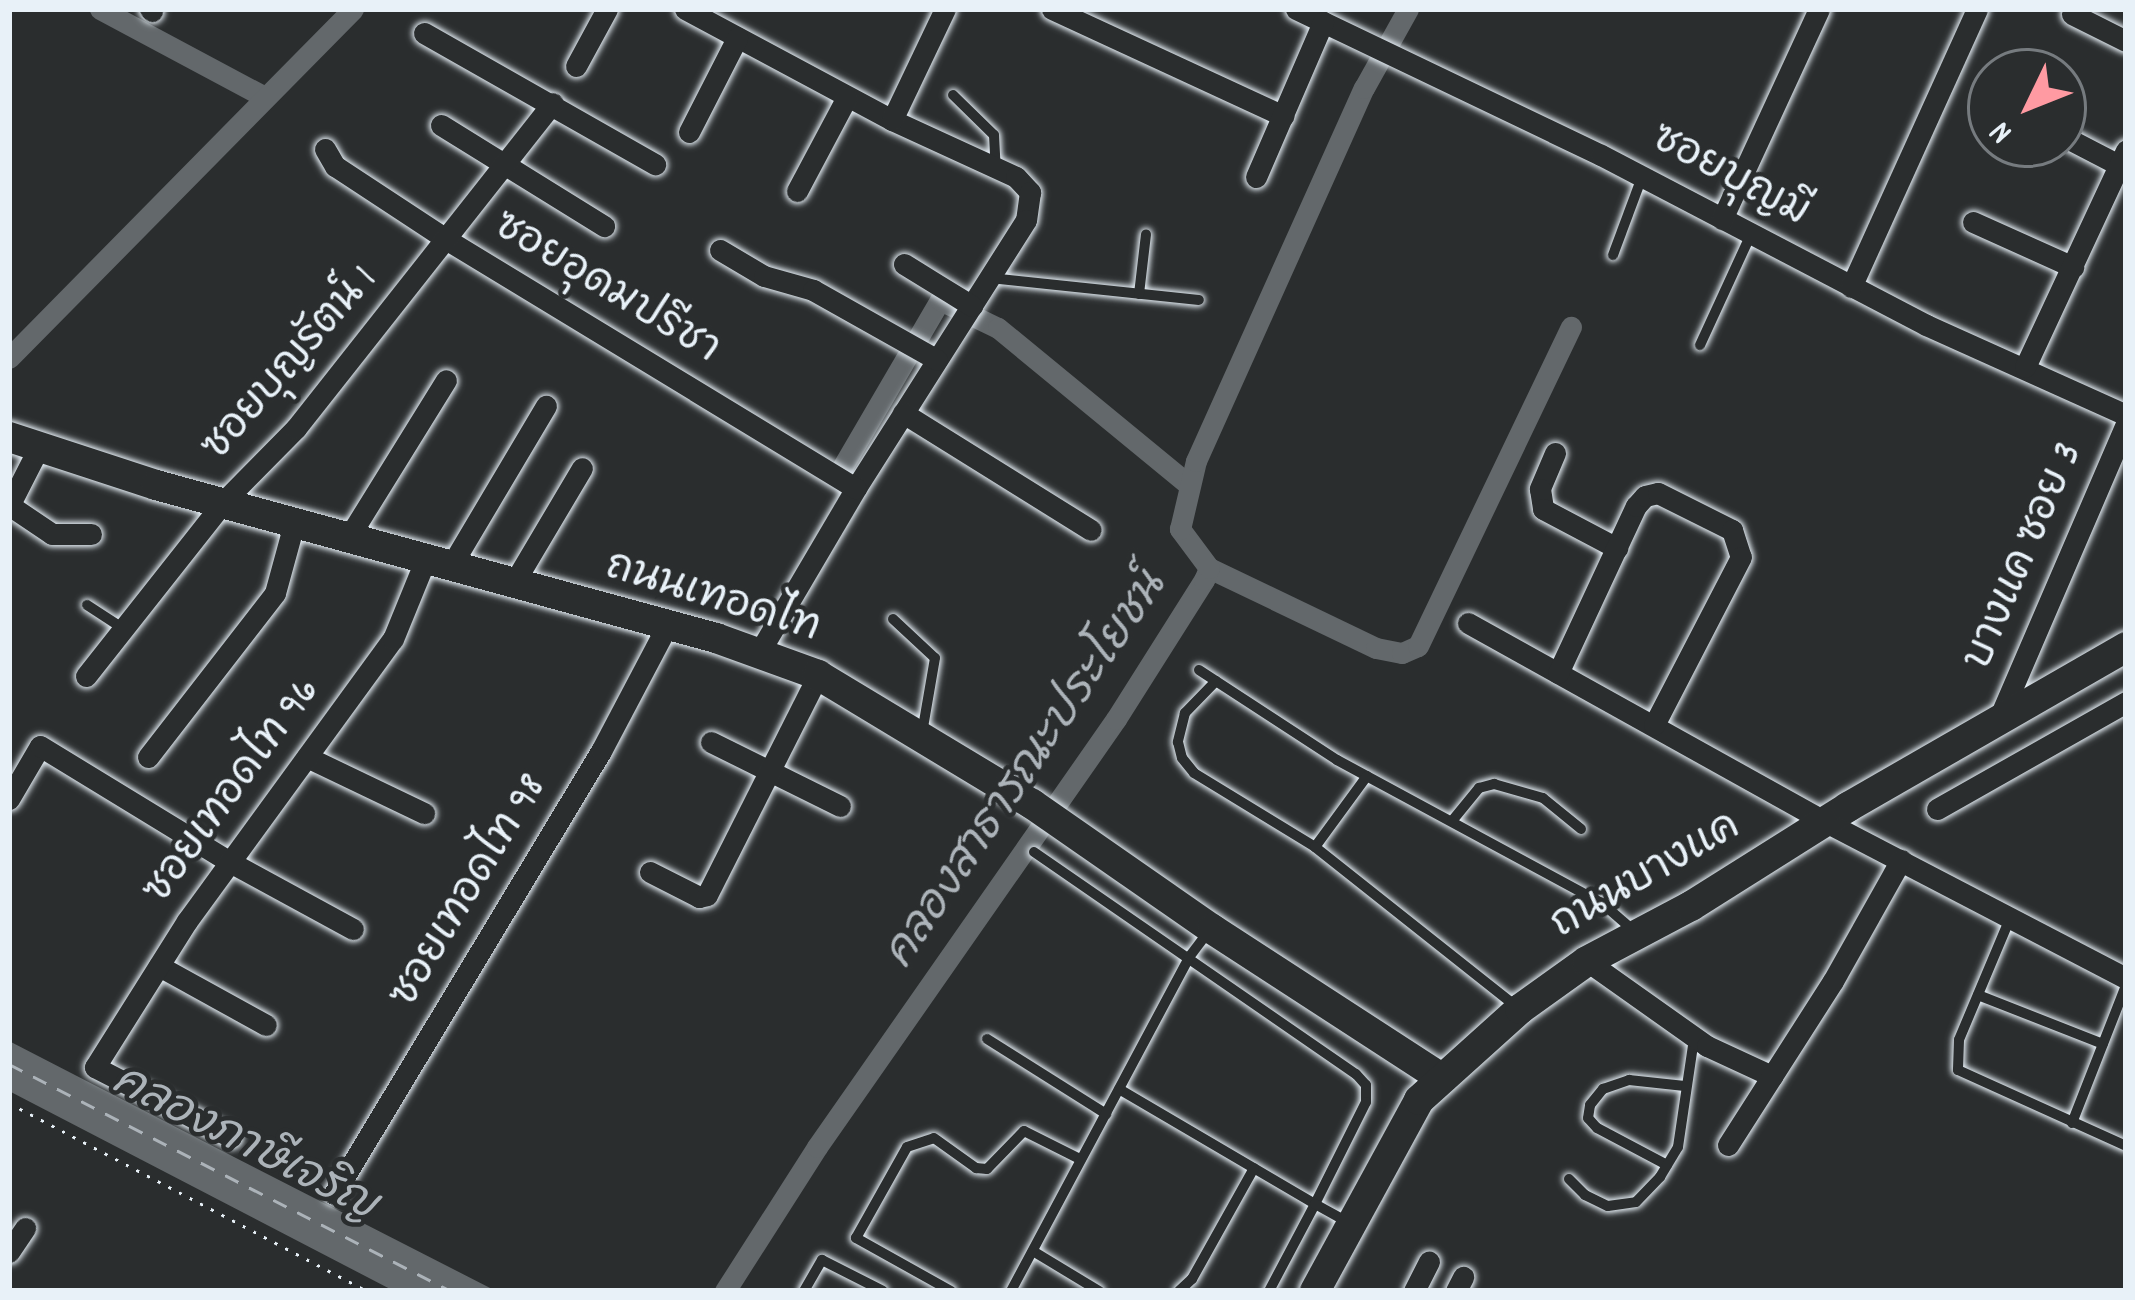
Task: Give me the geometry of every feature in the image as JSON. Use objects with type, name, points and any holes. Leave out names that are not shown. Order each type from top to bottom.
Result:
[{"type":"main road","name":"ถนนเทอดไท","points":[[9,437],[156,485],[226,500],[512,586],[667,626],[818,675],[1032,804],[1211,929],[1440,1077]]},
{"type":"main road","name":"ถนนบางแค","points":[[1315,1291],[1419,1100],[1520,1009],[1587,961],[1639,935],[1824,821],[2126,647]]},
{"type":"street","points":[[576,66],[607,9]]},
{"type":"street","points":[[685,9],[892,120],[996,169],[1030,192],[1031,206],[990,278],[856,488],[759,653]]},
{"type":"street","points":[[892,120],[945,9]]},
{"type":"street","points":[[1052,9],[1284,116]]},
{"type":"street","name":"ซอยบุญมี","points":[[1296,9],[1332,19],[1851,286],[2126,419]]},
{"type":"street","points":[[1722,219],[1820,9]]},
{"type":"street","points":[[1851,286],[1977,9]]},
{"type":"street","points":[[2072,14],[2126,41]]},
{"type":"street","points":[[1256,178],[1332,19]]},
{"type":"street","points":[[424,33],[656,164]]},
{"type":"street","points":[[688,132],[737,38]]},
{"type":"street","points":[[797,190],[848,97]]},
{"type":"street","name":"ซอยบุญรัตน์ 1","points":[[86,676],[226,500],[296,428],[554,103]]},
{"type":"street","points":[[441,125],[604,226]]},
{"type":"street","points":[[2025,368],[2122,157],[2087,145]]},
{"type":"street","name":"ซอยอุดมปรีชา","points":[[325,149],[335,166],[448,241],[856,488]]},
{"type":"street","points":[[1973,222],[2073,267]]},
{"type":"street","points":[[719,250],[764,276],[813,290],[938,360]]},
{"type":"street","points":[[904,264],[972,306]]},
{"type":"street","points":[[350,536],[446,380]]},
{"type":"street","name":"ซอยเทอดไท 96","points":[[231,1137],[95,1067],[230,862],[393,639],[439,561],[546,406]]},
{"type":"street","points":[[903,413],[1091,530]]},
{"type":"street","name":"บางแค ซอย 3","points":[[1998,722],[2126,419]]},
{"type":"street","points":[[39,448],[9,506],[52,534],[91,534]]},
{"type":"street","points":[[1555,453],[1540,489],[1544,509],[1617,548]]},
{"type":"street","points":[[512,586],[582,469]]},
{"type":"street","points":[[1558,673],[1636,506],[1658,493],[1732,530],[1741,556],[1654,725]]},
{"type":"street","points":[[148,757],[275,593],[295,520]]},
{"type":"street","points":[[1468,623],[1824,821],[2126,981]]},
{"type":"street","name":"ซอยเทอดไท 98","points":[[334,1194],[601,751],[667,626]]},
{"type":"street","points":[[650,872],[699,896],[707,895],[818,675]]},
{"type":"street","points":[[1937,809],[2126,701]]},
{"type":"street","points":[[711,742],[840,806]]},
{"type":"street","points":[[9,799],[40,746],[230,862],[353,929]]},
{"type":"street","points":[[307,757],[424,814]]},
{"type":"street","points":[[1728,1145],[1900,860]]},
{"type":"street","points":[[1587,961],[1694,1038],[1772,1076]]},
{"type":"street","points":[[159,966],[266,1025]]},
{"type":"street","points":[[9,1252],[25,1228]]},
{"type":"street","points":[[1414,1291],[1429,1262]]},
{"type":"lane","points":[[953,95],[994,135],[996,169]]},
{"type":"lane","points":[[1613,255],[1642,177]]},
{"type":"lane","points":[[1139,294],[1146,234]]},
{"type":"lane","points":[[1700,345],[1751,234]]},
{"type":"lane","points":[[990,278],[1199,300]]},
{"type":"lane","points":[[87,605],[124,629]]},
{"type":"lane","points":[[893,619],[935,658],[922,734]]},
{"type":"lane","points":[[1199,670],[1367,776],[1603,904],[1639,935]]},
{"type":"lane","points":[[1216,682],[1185,713],[1178,742],[1182,758],[1194,773],[1315,847],[1520,1009]]},
{"type":"lane","points":[[1315,847],[1367,776]]},
{"type":"lane","points":[[1452,821],[1478,788],[1494,784],[1543,798],[1581,829]]},
{"type":"lane","points":[[1034,852],[1190,956],[1366,1085],[1366,1102],[1269,1291]]},
{"type":"lane","points":[[2011,916],[1959,1040],[1958,1070],[2126,1146]]},
{"type":"lane","points":[[1011,1291],[1190,956],[1211,929]]},
{"type":"lane","points":[[2072,1123],[2126,981]]},
{"type":"lane","points":[[1978,994],[2103,1044]]},
{"type":"lane","points":[[1569,1179],[1585,1196],[1608,1206],[1636,1202],[1667,1165],[1685,1119],[1685,1085],[1694,1038]]},
{"type":"lane","points":[[987,1039],[1106,1114]]},
{"type":"lane","points":[[1667,1165],[1597,1128],[1588,1118],[1590,1105],[1603,1089],[1629,1081],[1685,1085]]},
{"type":"lane","points":[[1119,1089],[1349,1223]]},
{"type":"lane","points":[[951,1291],[856,1238],[908,1147],[934,1138],[976,1168],[987,1169],[1024,1131],[1080,1159]]},
{"type":"lane","points":[[1179,1291],[1192,1279],[1254,1168]]},
{"type":"lane","points":[[1033,1251],[1100,1291]]},
{"type":"lane","points":[[803,1291],[822,1260],[883,1291]]},
{"type":"path","points":[[9,1103],[367,1291]]},
{"type":"shaded area","points":[[9,1041],[496,1291],[394,1291],[9,1091]]},
{"type":"waterway","points":[[100,9],[265,97]]},
{"type":"waterway","points":[[9,358],[353,9]]},
{"type":"waterway","name":"คลองสาธารณะประโยชน์","points":[[725,1291],[817,1147],[1116,719],[1204,580],[1209,568],[1180,529],[1196,461],[1364,88],[1408,9]]},
{"type":"waterway","points":[[843,466],[940,300],[998,328],[1189,485]]},
{"type":"waterway","points":[[1209,568],[1376,648],[1402,653],[1418,646],[1571,327]]},
{"type":"ferry route","points":[[9,1064],[451,1291]]},
{"type":"water label","name":"คลองภาษีเจริญ","points":[[243,1146]]}]
